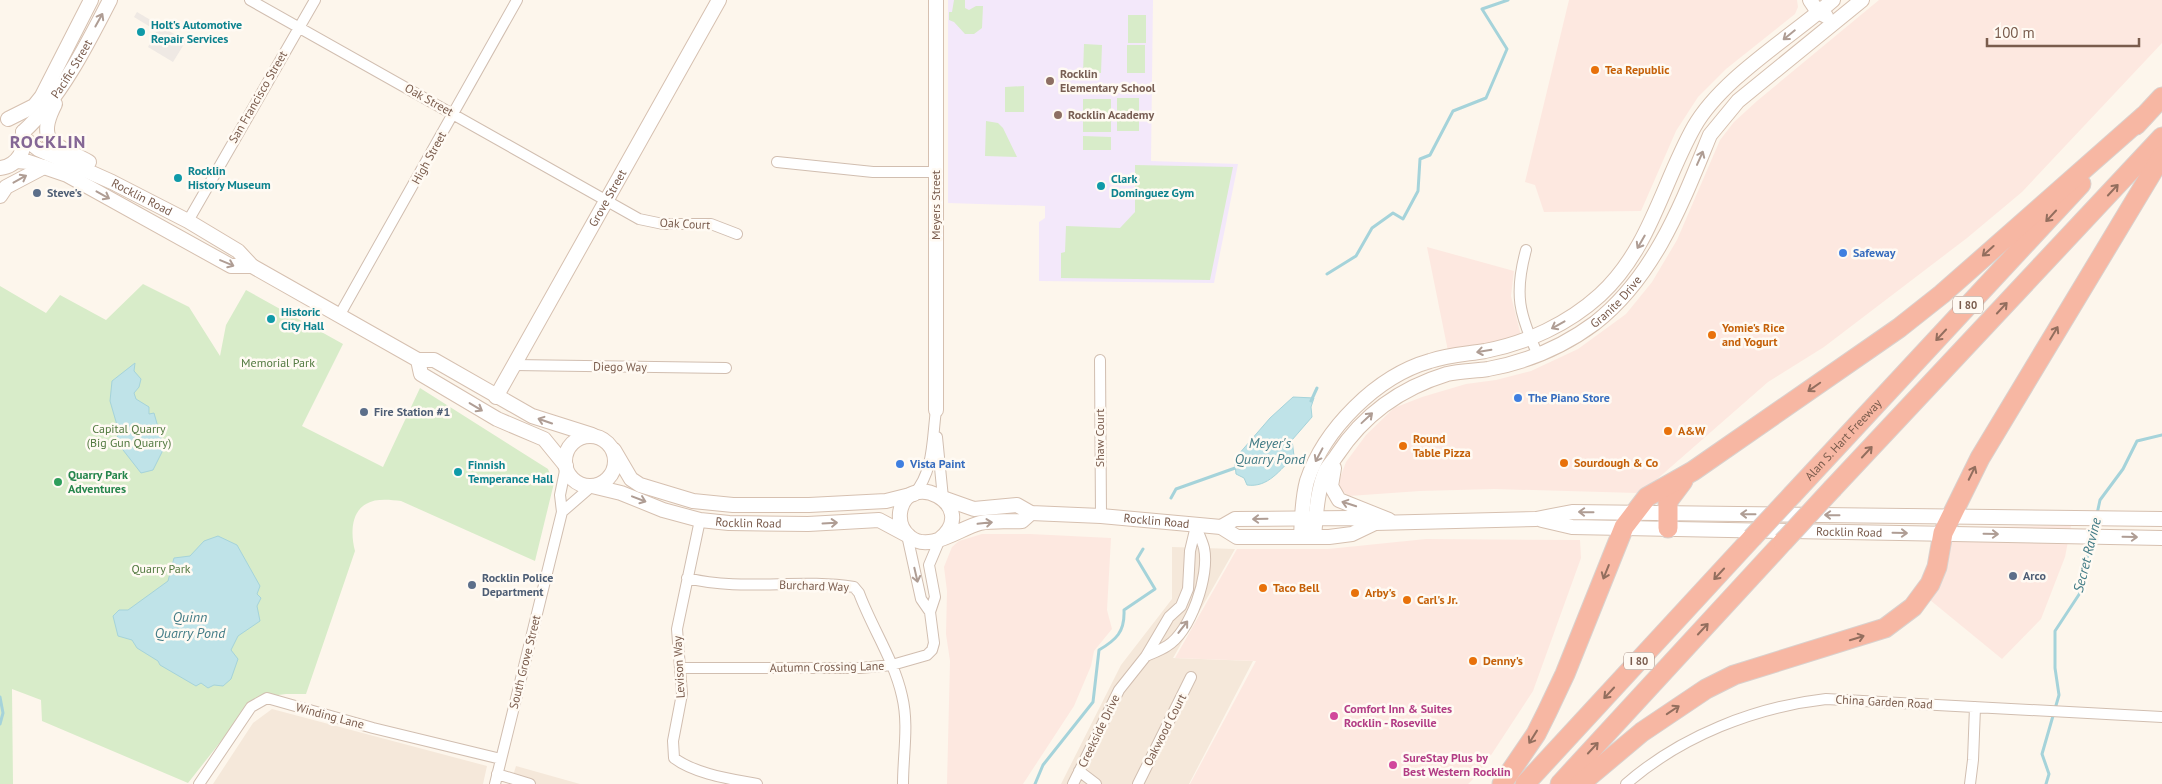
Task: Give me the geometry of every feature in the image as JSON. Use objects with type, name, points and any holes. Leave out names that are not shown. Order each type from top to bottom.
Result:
[{"type":"highway","name":"Alan S. Hart Freeway","points":[[1525,784],[2162,97]]},
{"type":"highway","points":[[1502,784],[1536,734],[1556,694],[1630,520],[1646,497],[1693,471],[1900,328],[2144,116]]},
{"type":"highway","name":"Alan S. Hart Freeway","points":[[1560,784],[1833,488],[2162,138]]},
{"type":"highway","points":[[1580,784],[1642,732],[1706,689],[1753,669],[1865,636],[1900,618],[1912,607],[1930,584],[1947,525],[1980,458],[2162,156]]},
{"type":"highway","points":[[1668,520],[1668,501],[1671,493],[1693,471]]},
{"type":"main road","name":"Pacific Street","points":[[4,118],[34,106],[42,96],[91,0]]},
{"type":"main road","name":"Pacific Street","points":[[24,136],[75,65],[110,0]]},
{"type":"main road","name":"Grove Street","points":[[496,397],[720,0]]},
{"type":"main road","name":"Meyers Street","points":[[936,0],[936,410]]},
{"type":"main road","points":[[1810,0],[1825,4],[1835,22]]},
{"type":"main road","name":"Granite Drive","points":[[1309,519],[1327,469],[1356,429],[1384,404],[1417,385],[1450,374],[1506,365],[1538,355],[1563,343],[1594,323],[1624,296],[1645,270],[1661,244],[1710,135],[1718,123],[1738,101],[1862,0]]},
{"type":"main road","name":"Granite Drive","points":[[1309,519],[1308,481],[1323,447],[1344,418],[1372,392],[1408,369],[1427,361],[1501,347],[1530,338],[1565,320],[1612,283],[1641,243],[1694,128],[1714,100],[1825,4]]},
{"type":"main road","points":[[75,65],[48,117],[46,134],[51,141],[98,168],[112,182]]},
{"type":"main road","name":"Rocklin Road","points":[[4,118],[38,149],[112,182],[188,221],[238,251],[252,266],[418,360],[434,360],[532,416],[592,435]]},
{"type":"main road","points":[[0,168],[16,161],[24,147],[24,136]]},
{"type":"main road","name":"Rocklin Road","points":[[16,161],[44,167],[67,175],[231,266],[252,266]]},
{"type":"main road","points":[[0,196],[6,187],[44,167]]},
{"type":"main road","points":[[132,211],[150,213],[178,226],[188,221]]},
{"type":"main road","name":"Rocklin Road","points":[[418,360],[421,374],[497,419],[544,440],[566,466]]},
{"type":"main road","points":[[434,382],[438,378],[446,378],[486,398],[496,397],[503,410],[526,426],[532,435]]},
{"type":"main road","points":[[592,435],[607,442],[614,450],[616,458],[612,474],[600,484],[592,486],[575,481],[566,466],[565,458],[571,444],[577,439],[592,435]]},
{"type":"main road","name":"Rocklin Road","points":[[614,450],[631,479],[640,486],[693,500],[764,505],[809,505],[886,501],[914,494]]},
{"type":"main road","points":[[1336,456],[1331,486],[1339,500],[1394,522]]},
{"type":"main road","name":"Rocklin Road","points":[[592,486],[621,493],[663,510],[700,520],[728,523],[808,524],[879,520],[907,535]]},
{"type":"main road","points":[[929,492],[943,498],[952,516],[948,529],[940,539],[926,543],[912,539],[907,535],[900,521],[901,510],[906,501],[914,494],[929,492]]},
{"type":"main road","name":"Rocklin Road","points":[[943,498],[967,509],[980,510],[1016,505],[1031,513],[1101,516],[1221,527],[1238,537],[1307,537],[1352,534],[1375,523]]},
{"type":"main road","points":[[700,520],[710,514],[734,514],[764,505]]},
{"type":"main road","points":[[728,523],[763,515],[806,514],[809,505]]},
{"type":"main road","name":"Rocklin Road","points":[[940,539],[965,527],[983,522],[1022,521],[1031,513]]},
{"type":"main road","name":"Rocklin Road","points":[[1221,527],[1235,520],[1351,518],[1375,523],[1536,519],[1572,527],[1630,520],[1947,525],[2081,519],[2162,519]]},
{"type":"main road","points":[[1307,537],[1309,519]]},
{"type":"main road","name":"Rocklin Road","points":[[1947,525],[2076,536],[2162,538]]},
{"type":"street","name":"Oak Street","points":[[250,0],[606,201]]},
{"type":"street","name":"San Francisco Street","points":[[188,221],[315,0]]},
{"type":"street","name":"High Street","points":[[340,316],[518,0]]},
{"type":"street","points":[[777,162],[873,172],[936,172]]},
{"type":"street","name":"Oak Court","points":[[606,201],[639,219],[652,223],[711,224],[737,234]]},
{"type":"street","points":[[1526,250],[1518,283],[1518,298],[1525,326],[1538,355]]},
{"type":"street","name":"Shaw Court","points":[[1100,360],[1101,516]]},
{"type":"street","name":"Diego Way","points":[[514,365],[726,368]]},
{"type":"street","name":"Meyers Street","points":[[914,494],[924,483],[929,469],[936,410]]},
{"type":"street","name":"Meyers Street","points":[[936,410],[939,471],[943,498]]},
{"type":"street","name":"South Grove Street","points":[[496,779],[562,512],[560,495],[566,466]]},
{"type":"street","points":[[562,512],[592,486]]},
{"type":"street","name":"Levison Way","points":[[700,520],[677,630],[682,694],[673,741],[674,758],[704,771],[757,784]]},
{"type":"street","name":"Creekside Drive","points":[[1073,784],[1118,690],[1146,656],[1169,617],[1181,606],[1188,589],[1190,551],[1196,526]]},
{"type":"street","name":"Creekside Drive","points":[[1146,656],[1168,646],[1188,620],[1197,604],[1204,579],[1204,548],[1196,526]]},
{"type":"street","name":"Autumn Crossing Lane","points":[[907,535],[921,599],[930,612]]},
{"type":"street","name":"Autumn Crossing Lane","points":[[681,668],[851,668],[892,665],[918,659],[932,650],[934,643],[930,612],[935,597],[929,565],[940,539]]},
{"type":"street","name":"Burchard Way","points":[[687,578],[722,584],[832,584],[854,587],[859,593],[892,665]]},
{"type":"street","points":[[892,665],[905,714],[903,784]]},
{"type":"street","name":"Oakwood Court","points":[[1138,784],[1191,677]]},
{"type":"street","name":"Winding Lane","points":[[199,784],[252,707],[267,698],[374,728],[501,759]]},
{"type":"street","name":"China Garden Road","points":[[1626,784],[1664,756],[1732,721],[1790,703],[1826,699],[2162,717]]},
{"type":"street","points":[[1970,784],[1980,707]]},
{"type":"street","points":[[1079,771],[1096,784]]},
{"type":"street","points":[[496,779],[530,784]]},
{"type":"shaded area","name":"Rocklin Elementary School","points":[[948,0],[1153,0],[1151,161],[1238,164],[1214,283],[1039,281],[1039,222],[1045,218],[1045,206],[948,203]]},
{"type":"shaded area","points":[[1569,0],[1797,0],[1798,7],[1795,14],[1726,69],[1698,97],[1676,131],[1641,211],[1544,212],[1535,185],[1525,182]]},
{"type":"shaded area","points":[[1879,0],[2162,0],[2162,43],[2022,192],[1967,238],[1824,347],[1768,382],[1656,480],[1637,493],[1494,489],[1420,491],[1349,496],[1341,490],[1339,481],[1346,462],[1366,435],[1394,408],[1422,397],[1466,384],[1496,380],[1531,371],[1578,349],[1626,314],[1652,282],[1677,240],[1720,140],[1734,122]]},
{"type":"shaded area","points":[[137,12],[186,41],[173,62],[148,47],[157,31],[134,17]]},
{"type":"shaded area","points":[[1427,247],[1514,271],[1511,296],[1521,336],[1448,351]]},
{"type":"shaded area","points":[[2071,526],[2065,557],[2041,619],[2002,659],[1930,600],[1955,527]]},
{"type":"shaded area","points":[[982,534],[1111,538],[1107,610],[1112,629],[1094,651],[1091,666],[1074,706],[1023,784],[947,784],[950,661],[946,634],[947,591],[944,567],[952,547],[959,541]]},
{"type":"shaded area","points":[[1426,539],[1580,540],[1581,558],[1533,691],[1480,772],[1468,784],[1190,784],[1256,661],[1175,658],[1237,549],[1328,549]]},
{"type":"shaded area","points":[[1172,547],[1235,549],[1173,658],[1253,661],[1189,784],[1061,784],[1121,665],[1172,599]]},
{"type":"shaded area","points":[[272,709],[487,766],[483,784],[213,784],[253,723]]},
{"type":"shaded area","points":[[516,766],[580,784],[515,784],[511,782]]},
{"type":"green space","points":[[954,0],[965,0],[965,8],[969,10],[976,6],[983,6],[982,28],[974,34],[965,34],[954,22],[949,20],[949,12],[952,12]]},
{"type":"green space","points":[[1128,15],[1146,15],[1146,43],[1128,43]]},
{"type":"green space","points":[[1084,44],[1102,45],[1101,73],[1083,73]]},
{"type":"green space","points":[[1127,45],[1145,45],[1145,73],[1127,73]]},
{"type":"green space","points":[[1024,86],[1024,112],[1005,112],[1005,87]]},
{"type":"green space","points":[[1117,98],[1139,98],[1139,131],[1117,131]]},
{"type":"green space","points":[[1083,99],[1111,99],[1111,113],[1083,113]]},
{"type":"green space","points":[[1083,118],[1111,118],[1111,132],[1083,132]]},
{"type":"green space","points":[[986,121],[998,123],[1003,128],[1017,157],[985,156]]},
{"type":"green space","points":[[1083,136],[1111,137],[1111,150],[1083,150]]},
{"type":"green space","points":[[1135,165],[1233,167],[1210,280],[1061,278],[1061,253],[1065,252],[1066,226],[1120,228],[1135,212]]},
{"type":"green space","name":"Quarry Park","points":[[143,284],[189,307],[220,356],[226,325],[246,290],[343,344],[302,426],[383,467],[420,388],[548,469],[554,483],[535,561],[401,501],[383,500],[370,502],[361,508],[354,519],[353,539],[355,551],[306,694],[286,694],[255,698],[188,783],[42,721],[41,700],[12,689],[13,784],[0,784],[0,286],[46,313],[60,295],[106,320]]},
{"type":"water","points":[[135,363],[134,371],[141,379],[139,387],[134,393],[136,399],[149,407],[149,414],[154,413],[164,448],[153,470],[141,473],[116,441],[119,432],[110,401],[112,381]]},
{"type":"water","name":"Meyer's Quarry Pond","points":[[1293,397],[1314,398],[1311,407],[1312,417],[1292,440],[1294,456],[1279,472],[1267,481],[1261,484],[1247,485],[1244,478],[1236,474],[1235,464],[1241,458],[1238,455],[1270,418]]},
{"type":"water","name":"Quinn Quarry Pond","points":[[218,536],[237,545],[260,586],[257,594],[261,598],[257,606],[260,621],[238,636],[231,650],[238,659],[231,679],[223,686],[214,685],[208,688],[201,683],[196,686],[160,665],[158,661],[137,648],[132,640],[118,636],[113,616],[119,610],[128,610],[168,581],[174,558],[190,556],[204,541]]},
{"type":"waterway","points":[[1327,274],[1356,256],[1372,228],[1393,213],[1403,219],[1418,191],[1420,159],[1430,155],[1453,111],[1486,98],[1507,49],[1482,9],[1508,0]]},
{"type":"waterway","points":[[1311,401],[1317,388]]},
{"type":"waterway","name":"Secret Ravine","points":[[2097,514],[2100,500],[2123,469],[2137,441],[2162,435]]},
{"type":"waterway","points":[[1171,498],[1176,489],[1238,467]]},
{"type":"waterway","name":"Secret Ravine","points":[[2046,784],[2049,774],[2042,754],[2059,695],[2055,668],[2055,631],[2080,593],[2091,540]]},
{"type":"waterway","points":[[1035,784],[1043,765],[1093,702],[1099,650],[1115,639],[1121,630],[1124,610],[1155,589],[1137,559],[1143,549]]},
{"type":"waterway","points":[[0,697],[3,713],[0,724]]},
{"type":"place","name":"Holt's Automotive Repair Services","points":[[141,32]]},
{"type":"place","name":"Tea Republic","points":[[1595,70]]},
{"type":"place","name":"Rocklin Elementary School","points":[[1050,81]]},
{"type":"place","name":"Rocklin Academy","points":[[1058,115]]},
{"type":"place","name":"Rocklin History Museum","points":[[178,178]]},
{"type":"place","name":"Clark Dominguez Gym","points":[[1101,186]]},
{"type":"place","name":"Steve's","points":[[37,193]]},
{"type":"place","name":"Safeway","points":[[1843,253]]},
{"type":"place","name":"Historic City Hall","points":[[271,319]]},
{"type":"place","name":"Yomie's Rice and Yogurt","points":[[1712,335]]},
{"type":"place","name":"The Piano Store","points":[[1518,398]]},
{"type":"place","name":"Fire Station #1","points":[[364,412]]},
{"type":"place","name":"A&W","points":[[1668,431]]},
{"type":"place","name":"Round Table Pizza","points":[[1403,446]]},
{"type":"place","name":"Sourdough & Co","points":[[1564,463]]},
{"type":"place","name":"Vista Paint","points":[[900,464]]},
{"type":"place","name":"Finnish Temperance Hall","points":[[458,472]]},
{"type":"place","name":"Quarry Park Adventures","points":[[58,482]]},
{"type":"place","name":"Arco","points":[[2013,576]]},
{"type":"place","name":"Rocklin Police Department","points":[[472,585]]},
{"type":"place","name":"Taco Bell","points":[[1263,588]]},
{"type":"place","name":"Arby's","points":[[1355,593]]},
{"type":"place","name":"Carl's Jr.","points":[[1407,600]]},
{"type":"place","name":"Denny's","points":[[1473,661]]},
{"type":"place","name":"Comfort Inn & Suites Rocklin - Roseville","points":[[1334,716]]},
{"type":"place","name":"SureStay Plus by Best Western Rocklin","points":[[1393,765]]},
{"type":"district","name":"ROCKLIN","points":[[48,142]]},
{"type":"park label","name":"Memorial Park","points":[[278,363]]},
{"type":"park label","name":"Capital Quarry (Big Gun Quarry)","points":[[129,436]]}]
